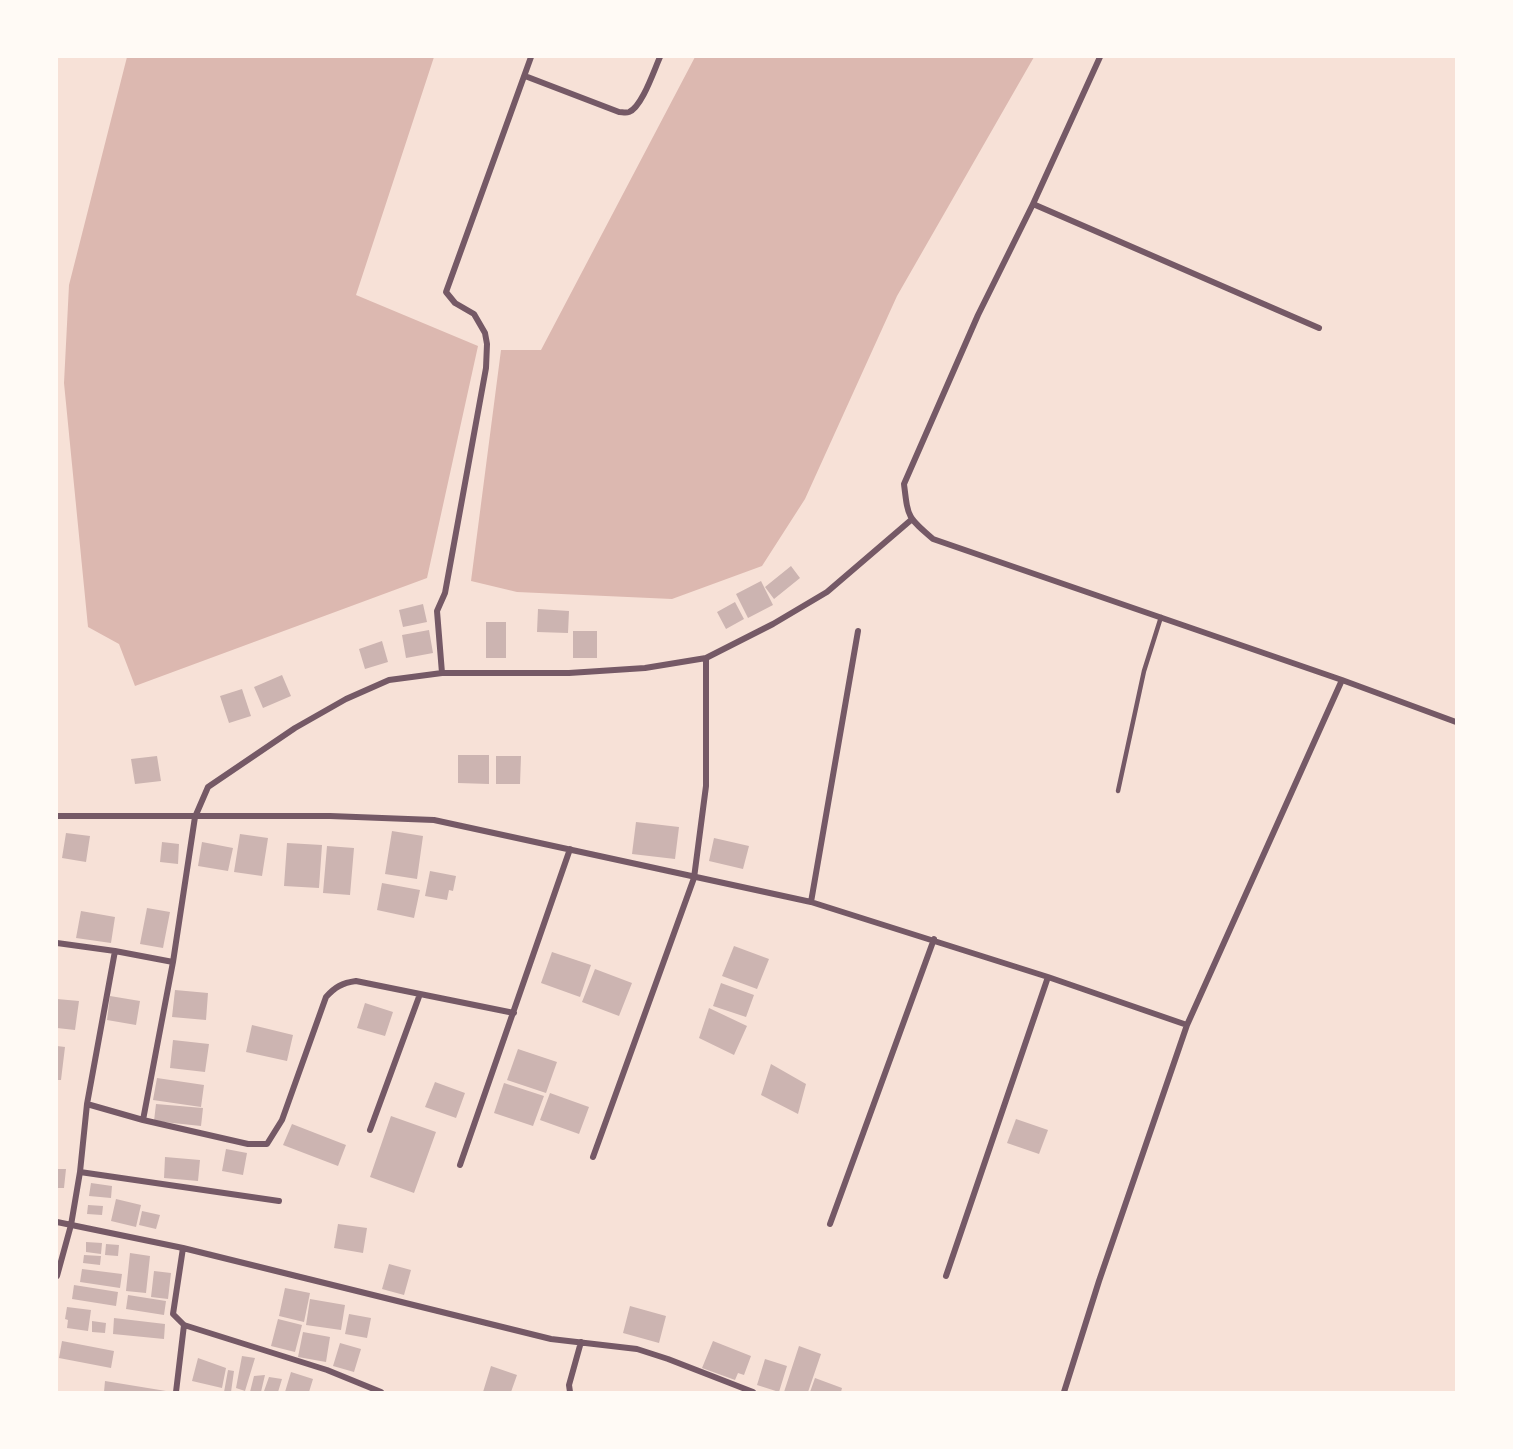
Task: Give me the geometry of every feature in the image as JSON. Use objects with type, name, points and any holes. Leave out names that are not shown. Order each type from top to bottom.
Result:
[{"type":"street","points":[[442,673],[437,611],[446,593],[486,368],[487,344],[485,333],[474,314],[455,303],[446,292],[531,57]]},
{"type":"street","points":[[525,76],[619,112],[629,112],[640,100],[660,57]]},
{"type":"street","points":[[1100,57],[1033,204],[978,315],[904,484],[906,505],[911,520],[933,539],[1342,680],[1456,722]]},
{"type":"street","points":[[1033,204],[1319,328]]},
{"type":"street","points":[[143,1120],[173,962],[195,817],[208,787],[295,728],[346,699],[389,680],[442,673],[569,673],[645,668],[706,658],[773,624],[826,592],[911,520]]},
{"type":"street","points":[[811,902],[858,631]]},
{"type":"street","points":[[593,1157],[694,878],[706,786],[706,658]]},
{"type":"street","points":[[1064,1392],[1102,1270],[1187,1025],[1342,680]]},
{"type":"street","points":[[57,816],[330,816],[435,820],[811,902],[934,939],[1187,1025]]},
{"type":"street","points":[[460,1166],[570,849]]},
{"type":"street","points":[[830,1224],[934,939]]},
{"type":"street","points":[[57,943],[173,962]]},
{"type":"street","points":[[57,1276],[71,1225],[80,1172],[87,1104],[115,951]]},
{"type":"street","points":[[946,1276],[1048,977]]},
{"type":"street","points":[[87,1104],[143,1120],[248,1144],[267,1143],[282,1120],[326,997],[335,987],[356,981],[514,1013]]},
{"type":"street","points":[[370,1130],[420,994]]},
{"type":"street","points":[[80,1172],[279,1201]]},
{"type":"street","points":[[57,1222],[183,1248],[551,1339],[637,1349],[753,1392]]},
{"type":"street","points":[[183,1248],[173,1314],[184,1325],[327,1370],[381,1392]]},
{"type":"street","points":[[176,1392],[184,1325]]},
{"type":"street","points":[[570,1392],[569,1385],[581,1342]]},
{"type":"lane","points":[[1118,791],[1144,671],[1161,617]]},
{"type":"shaded area","points":[[127,57],[434,57],[356,295],[478,346],[427,578],[135,686],[119,644],[88,627],[64,383],[69,285]]},
{"type":"shaded area","points":[[695,57],[1034,57],[897,296],[805,499],[762,566],[672,599],[517,592],[471,581],[501,350],[541,350]]},
{"type":"building","points":[[791,566],[800,578],[774,599],[765,587]]},
{"type":"building","points":[[761,581],[773,605],[748,618],[736,594]]},
{"type":"building","points":[[735,602],[744,619],[726,629],[717,612]]},
{"type":"building","points":[[423,604],[427,622],[403,627],[399,610]]},
{"type":"building","points":[[538,609],[569,611],[568,633],[537,632]]},
{"type":"building","points":[[486,622],[506,622],[506,658],[486,658]]},
{"type":"building","points":[[429,630],[433,653],[406,658],[402,635]]},
{"type":"building","points":[[573,631],[597,631],[597,658],[573,658]]},
{"type":"building","points":[[382,641],[388,662],[365,669],[359,649]]},
{"type":"building","points":[[282,675],[291,696],[263,708],[254,687]]},
{"type":"building","points":[[242,689],[251,716],[229,723],[220,696]]},
{"type":"building","points":[[458,755],[489,755],[489,784],[458,783]]},
{"type":"building","points":[[157,756],[161,781],[135,784],[131,759]]},
{"type":"building","points":[[496,756],[521,756],[520,784],[496,784]]},
{"type":"building","points":[[636,822],[679,827],[675,859],[632,854]]},
{"type":"building","points":[[392,831],[423,836],[417,879],[385,874]]},
{"type":"building","points":[[66,833],[90,836],[86,862],[62,858]]},
{"type":"building","points":[[240,834],[268,838],[262,876],[234,872]]},
{"type":"building","points":[[714,838],[749,846],[743,869],[709,861]]},
{"type":"building","points":[[162,842],[179,844],[178,864],[160,862]]},
{"type":"building","points":[[202,842],[233,848],[228,871],[198,866]]},
{"type":"building","points":[[287,843],[322,845],[319,888],[284,886]]},
{"type":"building","points":[[327,846],[354,848],[350,895],[323,893]]},
{"type":"building","points":[[430,871],[456,876],[453,891],[449,890],[447,900],[425,896]]},
{"type":"building","points":[[382,883],[420,890],[414,918],[377,910]]},
{"type":"building","points":[[147,908],[170,912],[163,948],[140,944]]},
{"type":"building","points":[[81,911],[115,917],[111,943],[76,938]]},
{"type":"building","points":[[734,946],[769,959],[757,989],[722,976]]},
{"type":"building","points":[[552,952],[591,965],[580,997],[541,983]]},
{"type":"building","points":[[595,969],[632,983],[619,1016],[582,1002]]},
{"type":"building","points":[[721,983],[754,995],[746,1017],[713,1006]]},
{"type":"building","points":[[175,990],[208,993],[206,1020],[172,1017]]},
{"type":"building","points":[[110,996],[140,1001],[136,1025],[107,1020]]},
{"type":"building","points":[[57,999],[79,1001],[75,1030],[57,1028]]},
{"type":"building","points":[[365,1003],[393,1012],[385,1036],[357,1028]]},
{"type":"building","points":[[709,1008],[747,1026],[734,1055],[699,1038]]},
{"type":"building","points":[[252,1025],[293,1035],[287,1061],[246,1052]]},
{"type":"building","points":[[173,1040],[209,1044],[205,1072],[170,1068]]},
{"type":"building","points":[[57,1046],[65,1047],[61,1080],[57,1080]]},
{"type":"building","points":[[518,1049],[557,1062],[546,1093],[507,1080]]},
{"type":"building","points":[[771,1064],[806,1084],[798,1114],[761,1095]]},
{"type":"building","points":[[157,1078],[204,1085],[201,1107],[153,1100]]},
{"type":"building","points":[[435,1082],[465,1093],[456,1118],[425,1107]]},
{"type":"building","points":[[504,1083],[544,1096],[533,1126],[494,1113]]},
{"type":"building","points":[[550,1093],[589,1107],[579,1134],[540,1120]]},
{"type":"building","points":[[156,1104],[203,1108],[201,1126],[154,1121]]},
{"type":"building","points":[[391,1116],[436,1132],[414,1193],[370,1177]]},
{"type":"building","points":[[1016,1119],[1048,1130],[1039,1154],[1007,1143]]},
{"type":"building","points":[[292,1124],[346,1145],[338,1166],[283,1145]]},
{"type":"building","points":[[226,1149],[247,1153],[243,1175],[222,1171]]},
{"type":"building","points":[[165,1157],[200,1160],[198,1181],[164,1178]]},
{"type":"building","points":[[57,1169],[66,1169],[64,1188],[57,1188]]},
{"type":"building","points":[[91,1183],[112,1186],[111,1198],[89,1196]]},
{"type":"building","points":[[116,1199],[141,1205],[136,1227],[111,1221]]},
{"type":"building","points":[[88,1205],[103,1206],[102,1215],[87,1214]]},
{"type":"building","points":[[142,1211],[160,1215],[156,1229],[139,1225]]},
{"type":"building","points":[[338,1224],[367,1228],[363,1253],[334,1248]]},
{"type":"building","points":[[86,1242],[102,1243],[101,1254],[86,1252]]},
{"type":"building","points":[[106,1244],[119,1245],[118,1256],[105,1255]]},
{"type":"building","points":[[130,1253],[150,1256],[146,1293],[126,1291]]},
{"type":"building","points":[[84,1255],[101,1256],[100,1265],[83,1263]]},
{"type":"building","points":[[389,1264],[411,1270],[404,1295],[382,1289]]},
{"type":"building","points":[[82,1269],[122,1274],[120,1288],[80,1282]]},
{"type":"building","points":[[154,1271],[171,1273],[168,1299],[151,1297]]},
{"type":"building","points":[[74,1285],[118,1292],[116,1306],[72,1299]]},
{"type":"building","points":[[285,1288],[310,1293],[304,1322],[279,1316]]},
{"type":"building","points":[[128,1295],[166,1301],[164,1315],[126,1309]]},
{"type":"building","points":[[310,1299],[345,1305],[341,1330],[306,1325]]},
{"type":"building","points":[[630,1306],[666,1316],[659,1343],[623,1333]]},
{"type":"building","points":[[67,1307],[91,1310],[88,1331],[67,1328],[68,1320],[65,1319]]},
{"type":"building","points":[[349,1314],[371,1318],[367,1338],[345,1334]]},
{"type":"building","points":[[114,1318],[165,1324],[164,1339],[113,1334]]},
{"type":"building","points":[[278,1319],[302,1325],[295,1352],[271,1346]]},
{"type":"building","points":[[92,1321],[106,1323],[105,1333],[92,1332]]},
{"type":"building","points":[[303,1332],[330,1337],[326,1362],[298,1357]]},
{"type":"building","points":[[62,1341],[114,1351],[111,1368],[59,1358]]},
{"type":"building","points":[[713,1341],[751,1356],[744,1375],[738,1373],[735,1380],[702,1368]]},
{"type":"building","points":[[340,1343],[361,1349],[354,1372],[333,1366]]},
{"type":"building","points":[[799,1346],[821,1354],[808,1392],[784,1392]]},
{"type":"building","points":[[242,1356],[255,1358],[245,1391],[236,1388]]},
{"type":"building","points":[[198,1358],[226,1368],[222,1388],[192,1381]]},
{"type":"building","points":[[765,1359],[787,1366],[779,1392],[757,1385]]},
{"type":"building","points":[[491,1366],[517,1375],[511,1392],[483,1392]]},
{"type":"building","points":[[228,1370],[234,1371],[231,1392],[224,1392]]},
{"type":"building","points":[[291,1372],[313,1379],[309,1392],[285,1392]]},
{"type":"building","points":[[265,1375],[261,1392],[250,1392],[254,1376]]},
{"type":"building","points":[[269,1377],[282,1379],[278,1392],[264,1391]]},
{"type":"building","points":[[815,1378],[842,1388],[841,1392],[810,1392]]},
{"type":"building","points":[[105,1381],[166,1391],[166,1392],[104,1392]]}]
